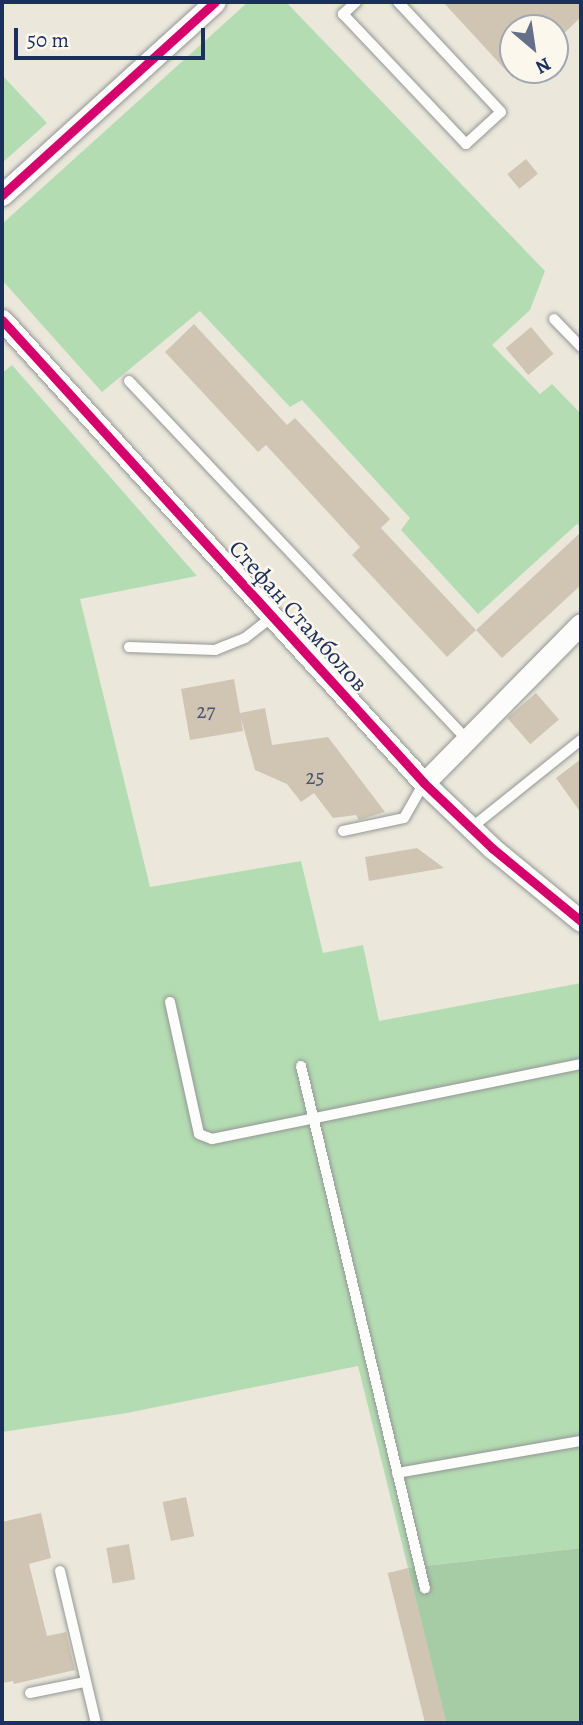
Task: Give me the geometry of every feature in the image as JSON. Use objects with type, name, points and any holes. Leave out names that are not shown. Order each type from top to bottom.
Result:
[{"type":"street","points":[[2,195],[215,2]]},
{"type":"street","name":"Стефан Стамболов","points":[[2,320],[424,783],[471,828],[581,921]]},
{"type":"street","points":[[424,783],[581,624]]},
{"type":"lane","points":[[356,2],[343,14],[466,144],[500,112],[398,2]]},
{"type":"lane","points":[[554,319],[581,347]]},
{"type":"lane","points":[[129,381],[467,740]]},
{"type":"lane","points":[[129,647],[215,650],[245,638],[272,617]]},
{"type":"lane","points":[[471,828],[581,740]]},
{"type":"lane","points":[[343,831],[404,818],[424,783]]},
{"type":"lane","points":[[170,1002],[199,1133],[212,1139],[581,1064]]},
{"type":"lane","points":[[301,1066],[425,1589]]},
{"type":"lane","points":[[397,1473],[581,1441]]},
{"type":"lane","points":[[60,1571],[84,1682],[96,1723]]},
{"type":"lane","points":[[30,1693],[84,1682]]},
{"type":"green space","points":[[248,2],[286,2],[545,271],[530,310],[492,345],[540,394],[552,384],[581,414],[581,527],[577,524],[478,614],[401,530],[410,518],[302,400],[290,407],[200,311],[102,392],[2,280],[2,224]]},
{"type":"green space","points":[[2,75],[47,123],[2,163]]},
{"type":"green space","points":[[12,365],[197,576],[80,599],[150,887],[301,861],[323,953],[363,945],[379,1021],[581,983],[581,1548],[408,1568],[358,1366],[127,1413],[2,1432],[2,373]]},
{"type":"green space","points":[[581,1548],[581,1723],[446,1723],[408,1568]]},
{"type":"building","points":[[443,2],[581,2],[581,17],[569,29],[569,14],[499,14],[499,63]]},
{"type":"building","points":[[526,159],[538,174],[519,189],[507,174]]},
{"type":"building","points":[[194,324],[287,425],[295,418],[390,519],[381,528],[476,630],[447,657],[352,555],[360,547],[266,445],[258,452],[165,352]]},
{"type":"building","points":[[531,327],[553,354],[528,375],[506,348]]},
{"type":"building","points":[[581,532],[581,585],[502,658],[476,630]]},
{"type":"building","points":[[234,679],[240,713],[265,708],[272,745],[328,737],[385,812],[359,820],[356,815],[333,818],[314,793],[301,802],[287,784],[255,770],[241,718],[243,731],[190,740],[181,689]]},
{"type":"building","points":[[536,693],[559,719],[530,744],[507,718]]},
{"type":"building","points":[[581,759],[581,813],[556,778]]},
{"type":"building","points":[[417,848],[444,868],[369,881],[365,857]]},
{"type":"building","points":[[186,1497],[194,1536],[171,1541],[163,1502]]},
{"type":"building","points":[[41,1513],[51,1558],[29,1564],[47,1636],[66,1632],[75,1670],[14,1684],[13,1681],[2,1683],[2,1522]]},
{"type":"building","points":[[129,1544],[135,1579],[113,1583],[106,1548]]},
{"type":"building","points":[[408,1568],[447,1723],[425,1723],[388,1573]]},
{"type":"cycle path","points":[[2,195],[215,2]]},
{"type":"cycle path","points":[[2,320],[424,783],[492,848],[581,921]]}]
